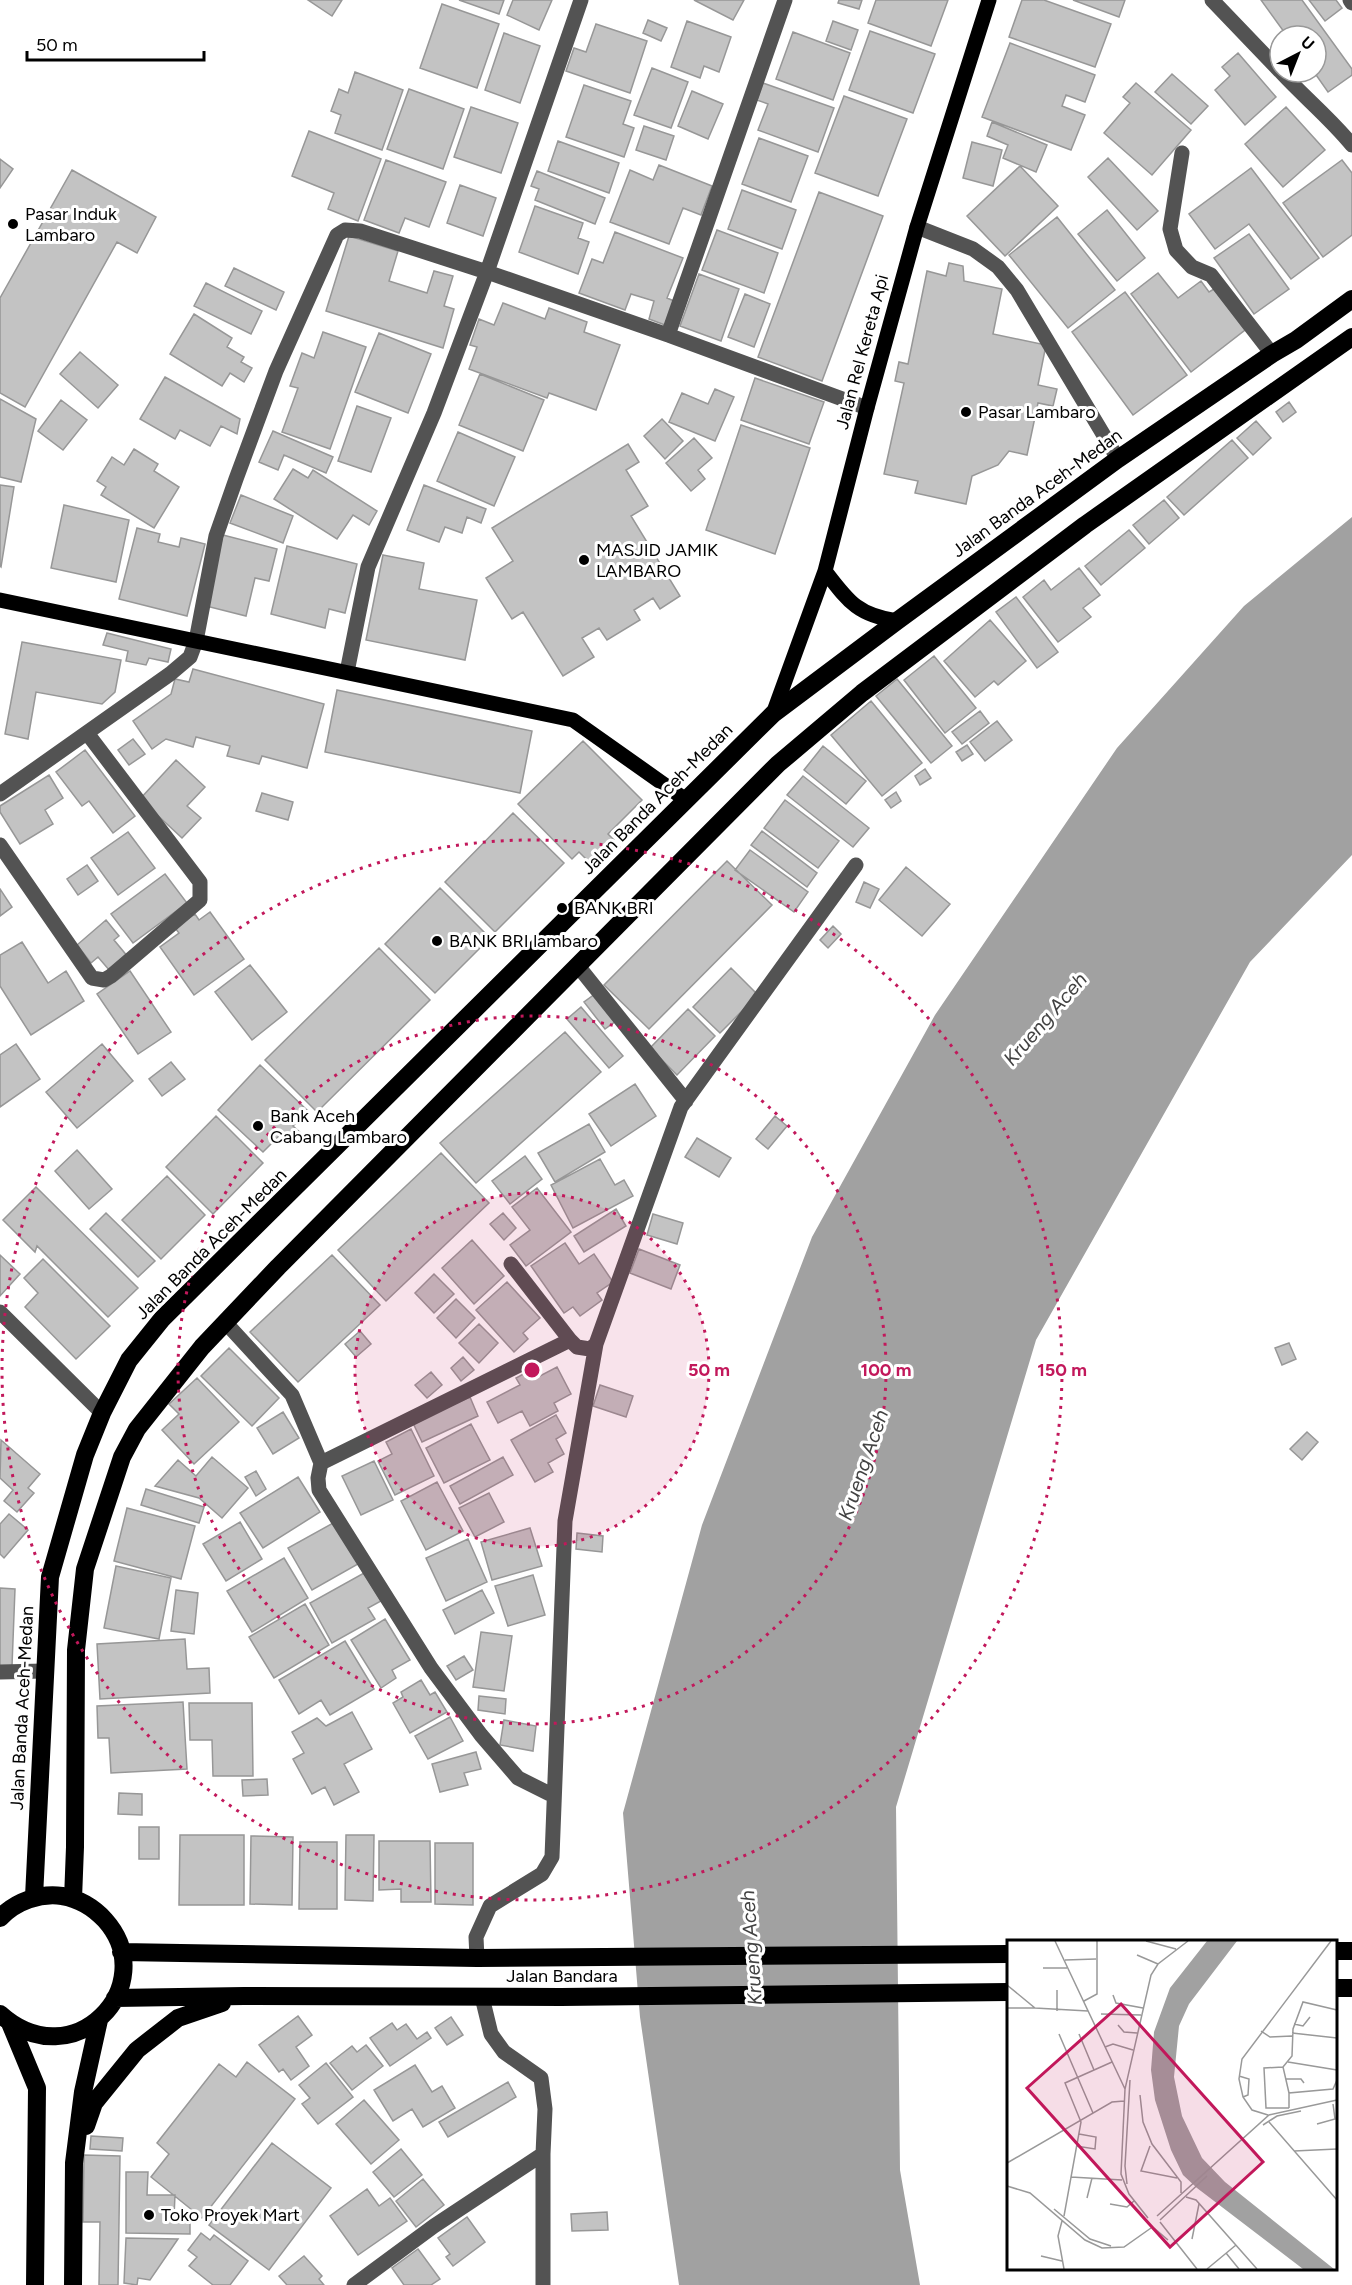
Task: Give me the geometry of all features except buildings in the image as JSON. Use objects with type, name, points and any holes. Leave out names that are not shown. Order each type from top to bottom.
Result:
[{"type":"highway","name":"Jalan Banda Aceh-Medan","points":[[34,1897],[50,1577],[86,1455],[102,1413],[129,1360],[162,1319],[773,714],[1118,459],[1296,340],[1352,299]]},
{"type":"highway","points":[[73,1899],[76,1650],[85,1569],[122,1457],[137,1429],[225,1322],[778,764],[862,693],[1085,525],[1352,337]]},
{"type":"highway","points":[[1296,340],[1315,365]]},
{"type":"highway","points":[[0,1917],[17,1904],[34,1897],[47,1895],[73,1899],[87,1905],[104,1919],[117,1937],[123,1967],[121,1983],[115,1998],[99,2020],[85,2029],[71,2035],[39,2036],[23,2031],[5,2019]]},
{"type":"highway","points":[[1337,1952],[1352,1951]]},
{"type":"highway","name":"Jalan Bandara","points":[[121,1952],[477,1958],[1007,1954]]},
{"type":"highway","name":"Jalan Bandara","points":[[115,1998],[244,1996],[482,1998],[1007,1992]]},
{"type":"highway","points":[[74,2163],[94,2103],[137,2050],[178,2018],[244,1996]]},
{"type":"highway","points":[[5,2019],[37,2088],[35,2285]]},
{"type":"highway","points":[[73,2285],[74,2163],[83,2092],[99,2020]]},
{"type":"main road","name":"Jalan Rel Kereta Api","points":[[773,714],[825,571],[917,227],[954,117],[989,0]]},
{"type":"main road","points":[[825,571],[845,597],[861,611],[878,618],[897,621]]},
{"type":"main road","points":[[0,600],[573,720],[686,800]]},
{"type":"street","points":[[346,672],[368,567],[422,442],[487,272],[581,0]]},
{"type":"street","points":[[668,335],[785,0]]},
{"type":"street","points":[[1212,0],[1268,59]]},
{"type":"street","points":[[1291,84],[1337,127],[1352,145]]},
{"type":"street","points":[[1182,153],[1170,229],[1176,250],[1192,267],[1211,275],[1272,354]]},
{"type":"street","points":[[917,227],[973,249],[998,267],[1017,290],[1118,459]]},
{"type":"street","points":[[0,794],[170,674],[190,657],[196,641],[211,557],[222,517],[276,371],[337,235],[345,230],[360,231],[487,272],[867,408]]},
{"type":"street","points":[[0,845],[92,978],[104,980],[111,976],[200,900],[200,882],[87,733]]},
{"type":"street","points":[[477,1958],[476,1937],[490,1906],[542,1874],[552,1857],[565,1521],[596,1344],[681,1107],[856,865]]},
{"type":"street","points":[[578,966],[686,1101]]},
{"type":"street","points":[[511,1264],[577,1347],[590,1349],[596,1344]]},
{"type":"street","points":[[0,1312],[102,1413]]},
{"type":"street","points":[[225,1322],[292,1395],[321,1463],[318,1478],[319,1490],[431,1668],[481,1735],[518,1778],[554,1796]]},
{"type":"street","points":[[321,1463],[570,1340]]},
{"type":"street","points":[[0,1672],[44,1671]]},
{"type":"street","points":[[482,1998],[491,2034],[504,2052],[541,2078],[545,2109],[543,2285]]},
{"type":"street","points":[[354,2285],[434,2226],[543,2154]]},
{"type":"water","name":"Krueng Aceh","points":[[1352,517],[1352,855],[1250,962],[1036,1340],[896,1807],[900,2170],[920,2285],[679,2285],[640,2017],[623,1813],[702,1525],[812,1237],[935,1015],[1117,748],[1244,606]]},
{"type":"place","name":"Pasar Induk Lambaro","points":[[13,224]]},
{"type":"place","name":"Pasar Lambaro","points":[[966,412]]},
{"type":"place","name":"MASJID JAMIK LAMBARO","points":[[584,560]]},
{"type":"place","name":"BANK BRI","points":[[562,908]]},
{"type":"place","name":"BANK BRI lambaro","points":[[437,941]]},
{"type":"place","name":"Bank Aceh Cabang Lambaro","points":[[258,1126]]},
{"type":"place","name":"Toko Proyek Mart","points":[[149,2215]]}]
